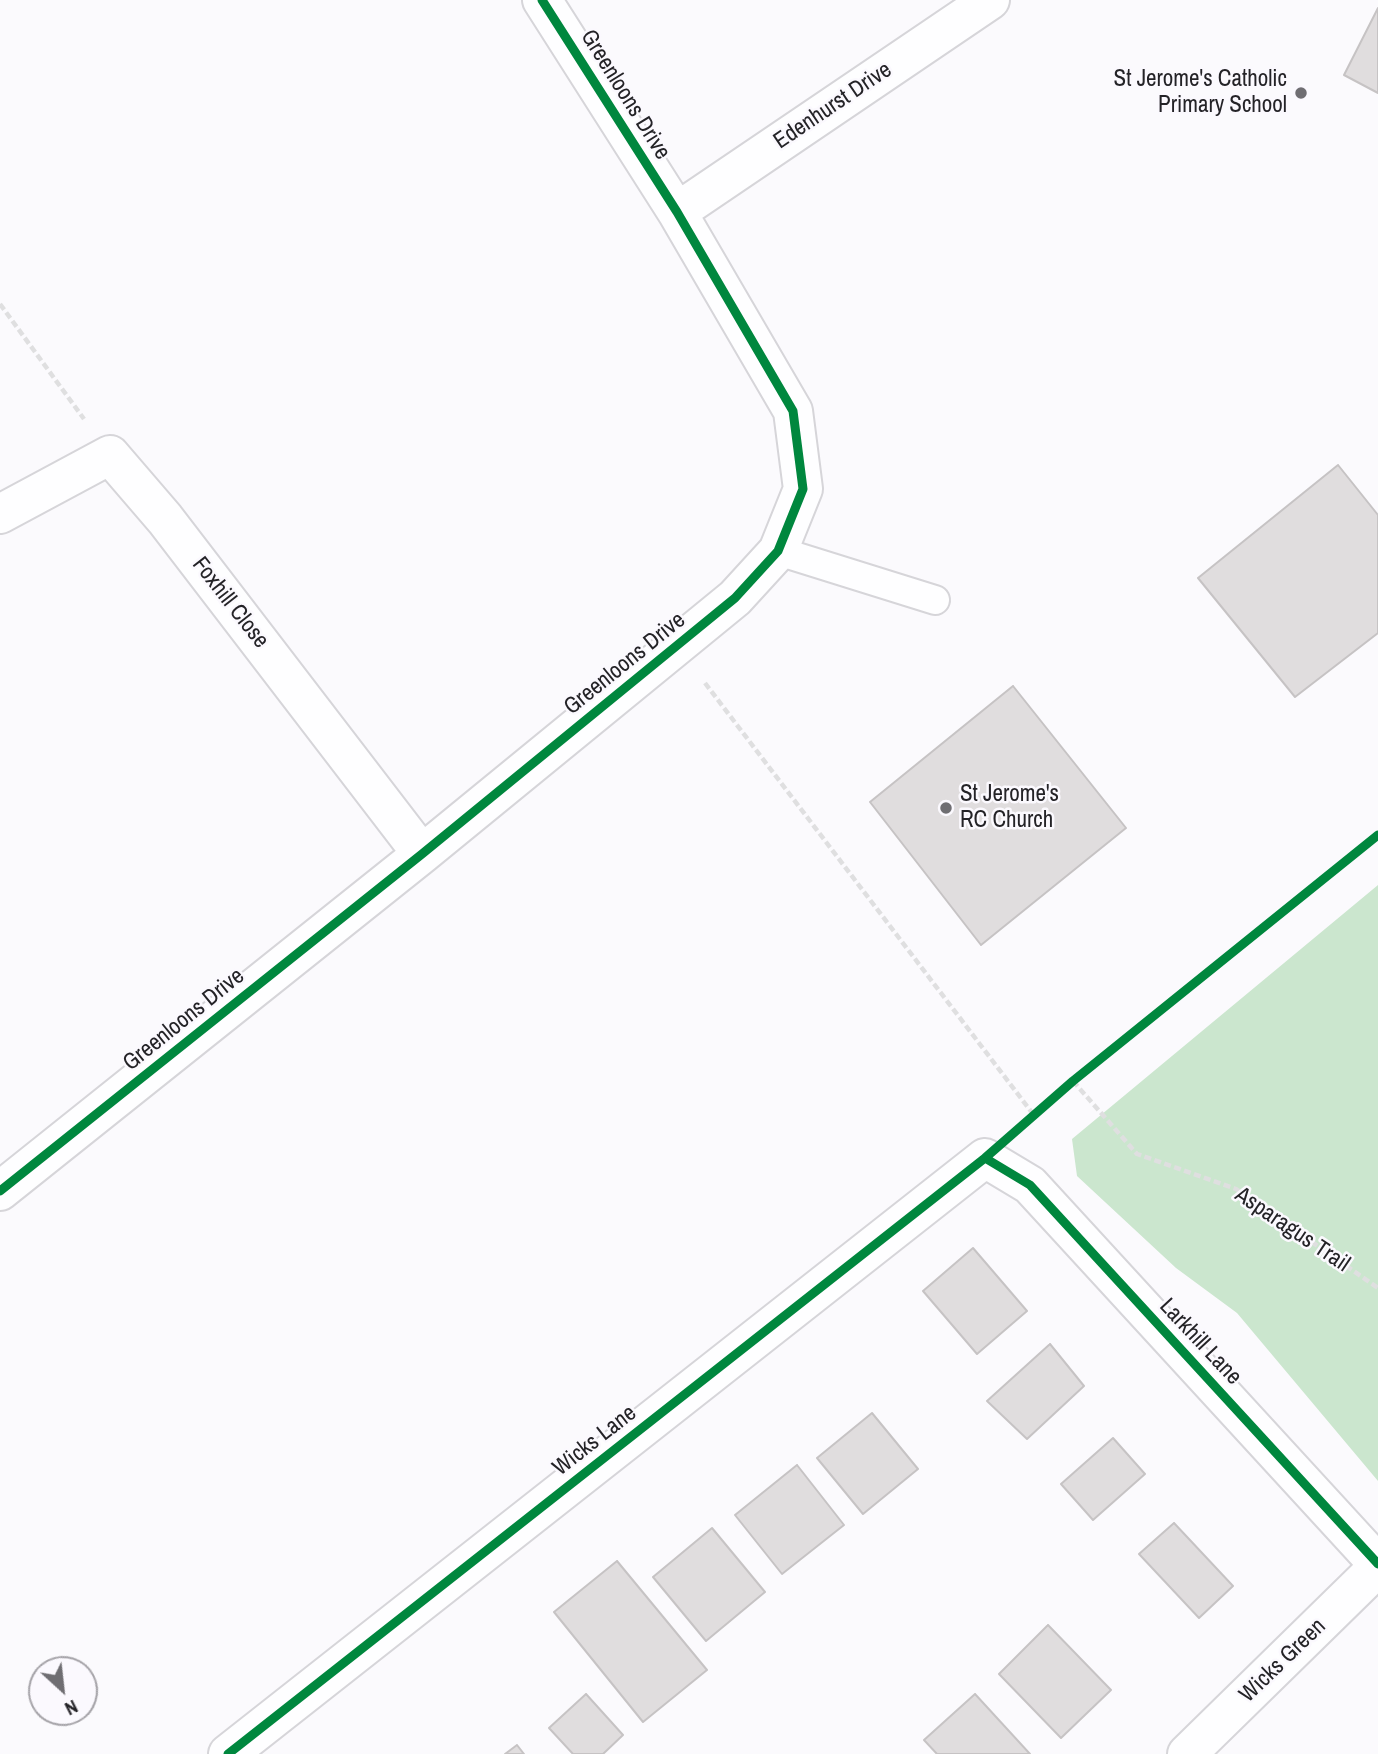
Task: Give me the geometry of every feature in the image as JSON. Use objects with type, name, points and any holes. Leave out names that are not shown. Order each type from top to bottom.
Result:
[{"type":"street","name":"Greenloons Drive","points":[[0,1191],[422,854],[677,646],[735,598],[778,551],[803,489],[793,411],[677,212],[542,0]]},
{"type":"street","name":"Edenhurst Drive","points":[[677,212],[990,0]]},
{"type":"street","points":[[0,514],[110,455]]},
{"type":"street","name":"Foxhill Close","points":[[110,455],[165,519],[422,854]]},
{"type":"street","name":"Larkhill Lane","points":[[985,1158],[1030,1185],[1378,1565]]},
{"type":"street","name":"Wicks Lane","points":[[228,1754],[985,1158]]},
{"type":"street","name":"Wicks Green","points":[[1187,1754],[1378,1565]]},
{"type":"lane","points":[[778,551],[935,600]]},
{"type":"path","points":[[0,304],[110,455]]},
{"type":"path","points":[[677,646],[1033,1114]]},
{"type":"green space","points":[[1378,885],[1378,1481],[1237,1313],[1176,1268],[1077,1176],[1072,1139]]},
{"type":"building","points":[[1378,8],[1378,93],[1344,75]]},
{"type":"building","points":[[1338,465],[1378,515],[1378,633],[1295,697],[1198,578]]},
{"type":"building","points":[[1013,686],[1126,828],[981,945],[870,802]]},
{"type":"building","points":[[973,1248],[1027,1311],[977,1354],[923,1291]]},
{"type":"building","points":[[1050,1344],[1084,1386],[1027,1439],[987,1401]]},
{"type":"building","points":[[872,1413],[918,1469],[863,1514],[817,1458]]},
{"type":"building","points":[[1113,1438],[1145,1474],[1093,1520],[1061,1484]]},
{"type":"building","points":[[797,1465],[844,1525],[782,1574],[735,1515]]},
{"type":"building","points":[[1174,1523],[1233,1586],[1199,1618],[1139,1554]]},
{"type":"building","points":[[712,1528],[765,1592],[706,1641],[653,1577]]},
{"type":"building","points":[[617,1561],[707,1670],[643,1722],[554,1612]]},
{"type":"building","points":[[1048,1625],[1111,1690],[1061,1738],[999,1674]]},
{"type":"building","points":[[586,1694],[623,1735],[603,1754],[573,1754],[549,1728]]},
{"type":"building","points":[[975,1694],[1030,1754],[937,1754],[924,1740]]},
{"type":"building","points":[[517,1745],[524,1754],[505,1754]]},
{"type":"cycle path","points":[[0,1191],[422,854],[735,598],[778,551],[803,489],[793,411],[677,212],[542,0]]},
{"type":"cycle path","points":[[228,1754],[985,1158],[1073,1081],[1378,835]]},
{"type":"cycle path","points":[[985,1158],[1030,1185],[1378,1564]]},
{"type":"place","name":"St Jerome's Catholic Primary School","points":[[1301,93]]},
{"type":"place","name":"St Jerome's RC Church","points":[[946,808]]}]
